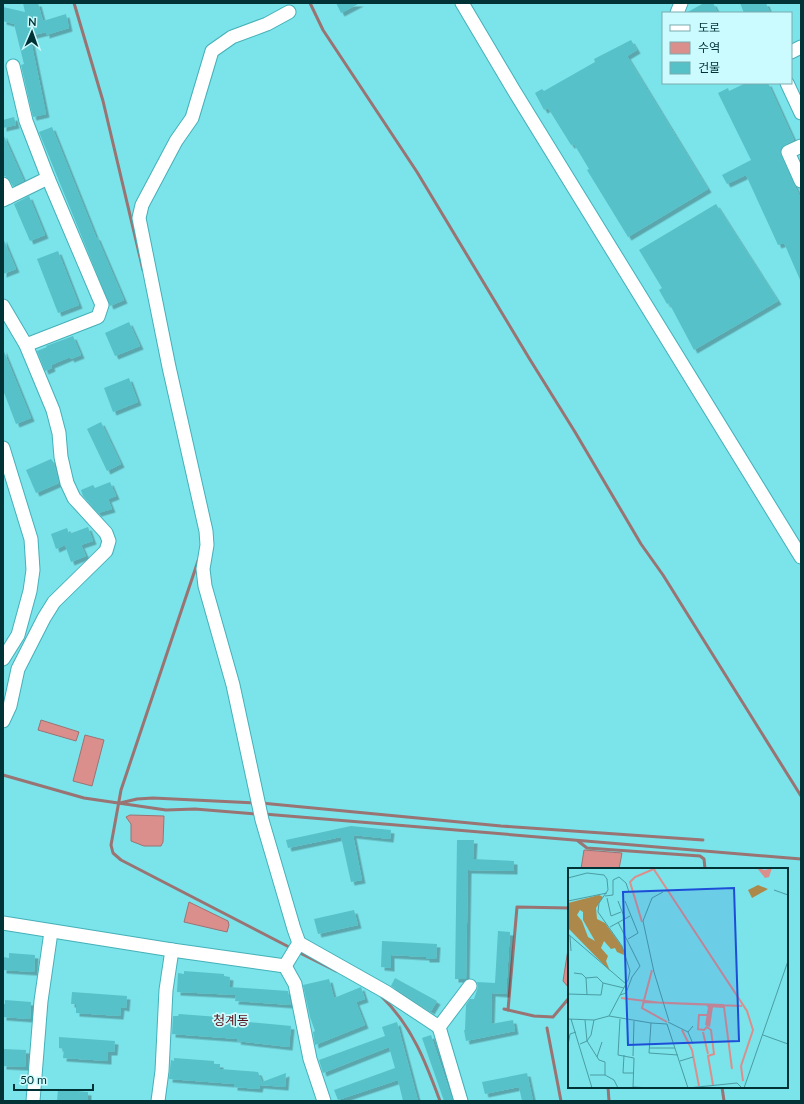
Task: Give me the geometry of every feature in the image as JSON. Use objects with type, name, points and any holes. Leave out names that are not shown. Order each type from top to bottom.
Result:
[{"type":"street","points":[[462,3],[513,89],[801,557]]},
{"type":"street","points":[[285,966],[296,948],[294,929],[262,820],[233,685],[205,586],[203,569],[207,545],[206,531],[169,367],[139,218],[142,205],[176,141],[192,118],[212,51],[232,37],[268,24],[289,12]]},
{"type":"street","points":[[792,52],[801,47]]},
{"type":"street","points":[[14,66],[26,121],[48,178],[102,305],[98,318],[26,345]]},
{"type":"street","points":[[787,84],[801,113]]},
{"type":"street","points":[[801,146],[788,152],[801,181]]},
{"type":"street","points":[[3,184],[6,198],[48,178]]},
{"type":"street","points":[[3,306],[26,345],[53,410],[60,433],[61,457],[74,498],[106,533],[109,541],[106,550],[54,602],[44,618],[18,669],[10,706],[3,721]]},
{"type":"street","points":[[3,448],[31,539],[33,570],[30,591],[18,635],[3,659]]},
{"type":"street","points":[[3,923],[51,932],[285,966]]},
{"type":"street","points":[[33,1101],[41,1001],[51,932]]},
{"type":"street","points":[[296,948],[386,992],[438,1028],[461,1101]]},
{"type":"street","points":[[158,1101],[162,1071],[166,990],[172,950]]},
{"type":"street","points":[[285,966],[295,984],[310,1059],[324,1101]]},
{"type":"street","points":[[438,1028],[470,986]]},
{"type":"water","points":[[41,720],[79,732],[76,741],[38,730]]},
{"type":"water","points":[[85,735],[104,740],[92,786],[73,781]]},
{"type":"water","points":[[130,815],[164,816],[163,842],[161,846],[144,846],[131,841],[131,824],[126,817]]},
{"type":"water","points":[[584,850],[622,853],[619,868],[581,868]]},
{"type":"water","points":[[189,902],[228,921],[229,925],[227,932],[184,922]]},
{"type":"water","points":[[568,949],[568,987],[563,981]]},
{"type":"building","points":[[23,3],[38,3],[43,21],[66,14],[69,28],[46,35],[46,32],[30,36],[46,114],[33,117],[21,65],[24,64],[14,24],[3,21],[3,7],[25,12]]},
{"type":"building","points":[[336,3],[360,3],[341,13]]},
{"type":"building","points":[[704,3],[713,3],[718,12],[688,12]]},
{"type":"building","points":[[740,3],[766,3],[770,12],[744,12]]},
{"type":"building","points":[[631,40],[637,50],[627,56],[708,189],[628,237],[587,170],[589,169],[574,144],[571,145],[548,108],[544,110],[535,93],[542,89],[544,91],[595,62],[594,59]]},
{"type":"building","points":[[744,84],[768,84],[794,140],[782,147],[780,153],[801,199],[801,282],[784,243],[778,245],[746,175],[727,184],[722,175],[751,160],[718,93],[728,88],[729,91]]},
{"type":"building","points":[[14,117],[16,125],[3,128],[3,120]]},
{"type":"building","points":[[52,127],[96,237],[124,300],[110,306],[39,132]]},
{"type":"building","points":[[3,134],[24,181],[13,186],[8,178],[3,175]]},
{"type":"building","points":[[29,196],[45,235],[30,241],[14,204]]},
{"type":"building","points":[[716,204],[778,301],[694,350],[669,303],[667,304],[659,290],[662,288],[639,250]]},
{"type":"building","points":[[3,238],[16,269],[3,274]]},
{"type":"building","points":[[58,251],[79,305],[58,313],[37,259]]},
{"type":"building","points":[[129,322],[140,346],[115,356],[105,333]]},
{"type":"building","points":[[73,336],[81,355],[71,359],[70,357],[51,365],[52,368],[45,371],[37,351]]},
{"type":"building","points":[[3,349],[31,418],[16,424],[3,390]]},
{"type":"building","points":[[129,378],[138,402],[113,412],[104,388]]},
{"type":"building","points":[[101,422],[121,464],[107,471],[87,429]]},
{"type":"building","points":[[51,459],[54,463],[59,483],[36,493],[26,470]]},
{"type":"building","points":[[110,482],[116,496],[108,499],[112,509],[98,513],[83,496],[81,490],[93,485],[95,488]]},
{"type":"building","points":[[88,527],[93,541],[81,545],[86,556],[71,562],[65,545],[56,549],[51,534],[67,528],[69,534]]},
{"type":"building","points":[[351,826],[391,830],[390,839],[353,835],[362,880],[351,882],[341,837],[288,848],[286,840]]},
{"type":"building","points":[[457,840],[474,840],[473,859],[514,861],[514,871],[468,870],[466,979],[455,979]]},
{"type":"building","points":[[354,910],[358,925],[318,934],[314,919]]},
{"type":"building","points":[[498,931],[510,932],[506,994],[492,993],[491,1024],[513,1020],[515,1031],[466,1041],[464,1030],[466,1005],[470,999],[474,999],[478,987],[477,982],[495,983]]},
{"type":"building","points":[[382,941],[437,944],[436,959],[391,955],[391,968],[381,967]]},
{"type":"building","points":[[9,953],[35,955],[34,972],[3,970],[3,957],[9,958]]},
{"type":"building","points":[[184,971],[224,974],[224,976],[230,977],[229,987],[288,991],[291,1005],[235,1001],[236,995],[177,992],[178,973],[184,974]]},
{"type":"building","points":[[395,978],[437,1001],[431,1011],[391,986]]},
{"type":"building","points":[[329,979],[334,998],[361,987],[365,999],[356,1002],[365,1025],[315,1045],[313,1032],[315,1031],[310,1017],[303,985]]},
{"type":"building","points":[[72,992],[127,996],[126,1008],[121,1007],[120,1016],[76,1013],[76,1004],[71,1004]]},
{"type":"building","points":[[5,1000],[31,1002],[30,1019],[3,1017],[3,1004],[5,1004]]},
{"type":"building","points":[[179,1014],[219,1017],[218,1019],[291,1026],[289,1047],[237,1041],[238,1039],[172,1034],[173,1016],[178,1016]]},
{"type":"building","points":[[397,1022],[418,1101],[403,1101],[398,1080],[338,1100],[334,1090],[395,1068],[389,1047],[323,1073],[319,1060],[385,1036],[382,1027]]},
{"type":"building","points":[[431,1035],[453,1101],[444,1101],[422,1038]]},
{"type":"building","points":[[59,1037],[115,1041],[114,1052],[108,1052],[108,1061],[63,1058],[64,1049],[59,1048]]},
{"type":"building","points":[[3,1049],[26,1050],[25,1067],[3,1066]]},
{"type":"building","points":[[174,1058],[214,1061],[214,1064],[220,1064],[220,1069],[258,1072],[262,1082],[286,1073],[285,1087],[260,1085],[259,1089],[234,1087],[234,1084],[169,1079],[171,1060],[174,1061]]},
{"type":"building","points":[[527,1073],[533,1101],[522,1101],[519,1087],[485,1094],[482,1082]]},
{"type":"building","points":[[58,1089],[88,1092],[88,1101],[57,1101]]},
{"type":"waterway","points":[[74,3],[103,101],[143,270]]},
{"type":"waterway","points":[[310,3],[323,30],[417,172],[575,432],[641,544],[663,575],[801,796]]},
{"type":"waterway","points":[[198,561],[121,790],[111,845],[113,853],[121,860],[291,948]]},
{"type":"waterway","points":[[3,775],[84,798],[166,810],[195,809],[257,814]]},
{"type":"waterway","points":[[120,803],[137,799],[153,798],[256,803]]},
{"type":"waterway","points":[[261,803],[501,826],[703,840]]},
{"type":"waterway","points":[[264,814],[801,859]]},
{"type":"waterway","points":[[578,841],[587,848],[700,856],[704,859],[705,868]]},
{"type":"waterway","points":[[508,1010],[517,907],[568,908]]},
{"type":"waterway","points":[[298,952],[336,971]]},
{"type":"waterway","points":[[382,997],[393,1008],[410,1033],[423,1059],[440,1101]]},
{"type":"waterway","points":[[504,1009],[534,1016],[553,1017],[568,999]]},
{"type":"waterway","points":[[547,1028],[561,1101]]},
{"type":"waterway","points":[[608,1088],[609,1101]]},
{"type":"waterway","points":[[722,1088],[724,1101]]},
{"type":"district","name":"청계동","points":[[231,1020]]}]
